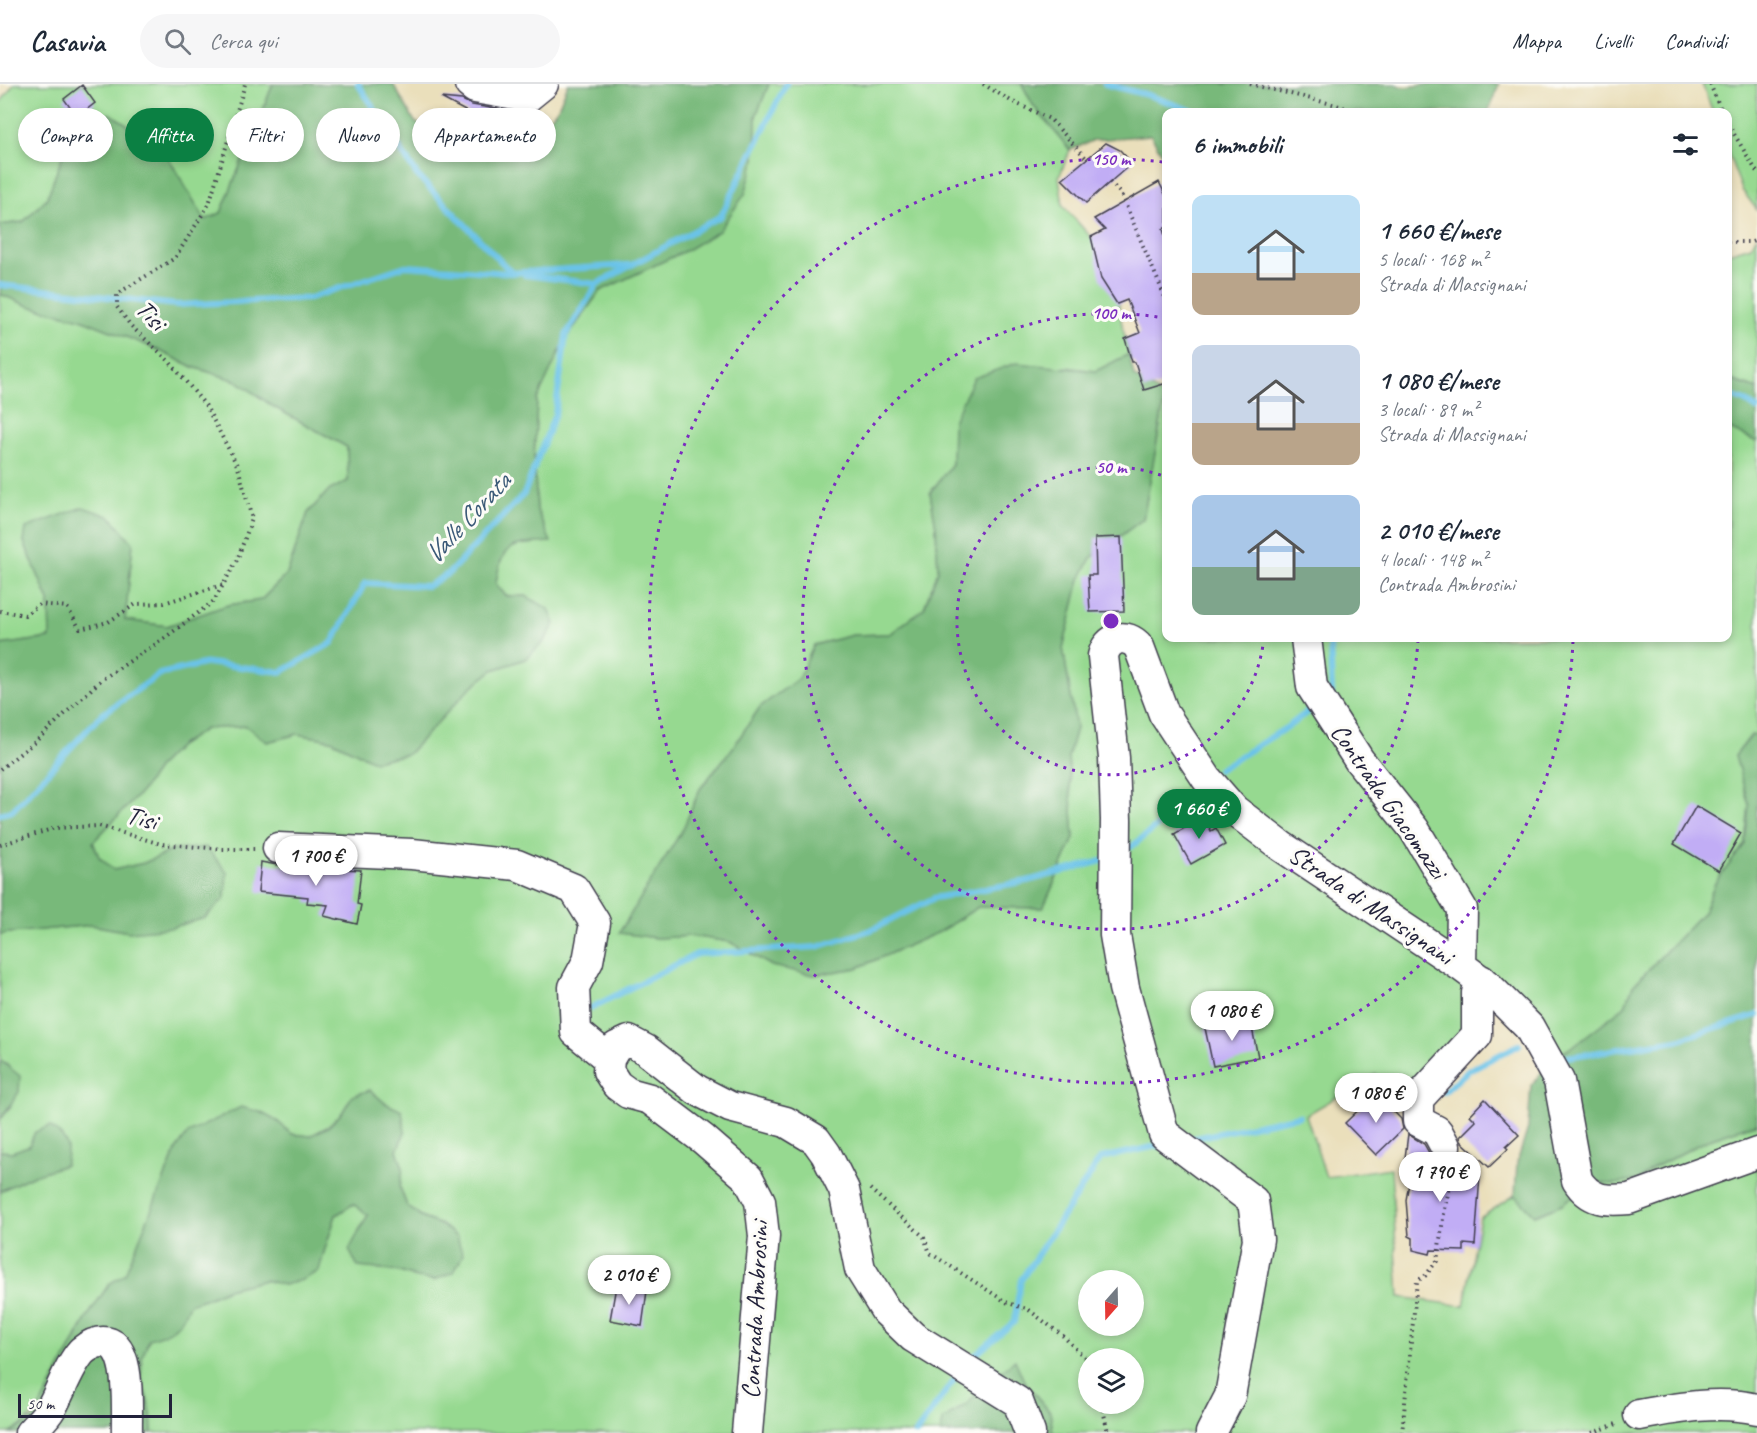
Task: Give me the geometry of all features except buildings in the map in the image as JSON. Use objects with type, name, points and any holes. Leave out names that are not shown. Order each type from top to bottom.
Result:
[{"type":"street","points":[[470,84],[474,88],[527,97],[543,84]]},
{"type":"street","name":"Strada di Massignani","points":[[1211,1433],[1230,1396],[1258,1239],[1253,1201],[1164,1134],[1124,988],[1114,935],[1116,820],[1114,758],[1103,656],[1107,644],[1112,640],[1124,637],[1135,642],[1164,714],[1207,780],[1234,810],[1281,846],[1471,973],[1529,1027],[1559,1081],[1577,1179],[1584,1191],[1607,1201],[1629,1199],[1757,1153]]},
{"type":"street","name":"Contrada Giacomazzi","points":[[1306,642],[1312,687],[1359,760],[1414,829],[1462,909],[1471,973],[1477,993],[1477,1035],[1418,1099],[1418,1121],[1437,1131],[1445,1146]]},
{"type":"street","points":[[278,848],[412,854],[518,865],[574,889],[595,923],[588,961],[574,987],[576,1032],[613,1053],[629,1041],[646,1050],[697,1090],[730,1107],[786,1122],[816,1140],[826,1154],[844,1190],[860,1269],[886,1311],[913,1337],[1018,1402],[1030,1433]]},
{"type":"street","name":"Contrada Ambrosini","points":[[613,1053],[608,1071],[618,1085],[628,1093],[650,1099],[703,1139],[748,1178],[760,1201],[764,1236],[747,1433]]},
{"type":"street","points":[[30,1433],[50,1410],[82,1352],[93,1344],[105,1342],[116,1346],[122,1356],[125,1374],[127,1433]]},
{"type":"street","points":[[1640,1415],[1674,1409],[1723,1405],[1757,1408]]},
{"type":"path","name":"Tisi","points":[[0,769],[35,742],[100,680],[162,640],[214,600],[237,560],[252,519],[238,467],[206,406],[169,361],[117,307],[117,294],[176,258],[209,204],[245,84]]},
{"type":"path","points":[[983,84],[1011,101],[1050,119],[1087,159]]},
{"type":"path","points":[[1250,84],[1345,108]]},
{"type":"path","points":[[1710,84],[1720,108]]},
{"type":"path","points":[[1732,131],[1757,172]]},
{"type":"path","points":[[1110,182],[1121,195],[1162,290]]},
{"type":"path","points":[[1732,242],[1757,240]]},
{"type":"path","points":[[0,611],[25,615],[40,604],[67,607],[81,629],[108,622],[136,604],[164,603],[223,585]]},
{"type":"path","name":"Tisi","points":[[0,845],[55,828],[99,826],[161,844],[222,849],[278,848]]},
{"type":"path","points":[[1402,1433],[1417,1281],[1425,1276],[1437,1262],[1455,1161],[1445,1146]]},
{"type":"path","points":[[867,1186],[924,1237],[930,1253],[1006,1302],[1029,1310],[1063,1336],[1078,1351]]},
{"type":"path","points":[[1104,1414],[1108,1433]]},
{"type":"green space","points":[[14,84],[273,84],[263,108],[226,108],[226,162],[242,162],[221,213],[205,221],[171,162],[214,162],[214,108],[125,108],[125,123],[113,115],[113,108],[18,108],[18,162],[60,162],[47,198],[23,222],[0,225],[0,103]]},
{"type":"green space","points":[[273,84],[393,84],[412,117],[412,162],[556,162],[556,110],[568,84],[769,84],[756,116],[755,159],[745,194],[719,231],[687,250],[600,291],[565,340],[537,400],[534,458],[537,510],[551,542],[518,545],[511,548],[501,560],[496,584],[506,596],[526,596],[549,609],[555,624],[543,643],[525,659],[493,670],[470,688],[408,754],[374,761],[331,740],[298,734],[267,742],[246,726],[205,729],[179,746],[159,766],[142,791],[93,842],[99,857],[114,870],[144,863],[173,850],[206,847],[227,872],[225,898],[205,918],[170,928],[129,932],[92,925],[0,934],[0,645],[50,638],[49,601],[24,542],[26,528],[83,507],[111,517],[133,543],[125,620],[167,626],[228,605],[261,600],[287,574],[308,513],[328,491],[348,481],[347,447],[274,407],[237,381],[193,367],[154,348],[81,319],[29,306],[0,294],[0,225],[23,222],[47,198],[60,162],[113,162],[113,115],[125,123],[125,162],[171,162],[205,220],[221,213],[242,162],[304,162],[304,108],[263,108]]},
{"type":"green space","points":[[769,84],[1022,84],[1033,105],[1070,150],[1059,177],[1063,206],[1091,237],[1115,274],[1121,320],[1129,354],[1096,371],[1066,367],[954,421],[952,464],[930,493],[936,527],[938,571],[924,608],[890,634],[853,635],[814,645],[799,678],[760,707],[732,749],[700,789],[683,829],[620,933],[657,938],[692,936],[730,942],[772,966],[814,975],[857,968],[939,932],[978,907],[1043,908],[1074,838],[1068,757],[1076,728],[1063,648],[1080,579],[1091,558],[1143,519],[1162,414],[1162,642],[1732,642],[1732,430],[1757,442],[1757,735],[1751,735],[1735,756],[1749,805],[1745,844],[1715,883],[1704,911],[1633,986],[1625,1006],[1572,1047],[1555,1057],[1492,990],[1417,1108],[1376,1074],[1306,1115],[1326,1177],[1391,1168],[1399,1297],[1464,1306],[1480,1218],[1515,1195],[1535,1215],[1591,1183],[1639,1180],[1653,1168],[1712,1138],[1757,1123],[1757,1433],[1053,1433],[1050,1412],[1024,1381],[985,1384],[968,1403],[943,1420],[941,1433],[152,1433],[151,1413],[141,1376],[142,1357],[149,1339],[175,1327],[189,1304],[227,1289],[265,1280],[284,1285],[319,1271],[336,1215],[353,1204],[368,1215],[358,1232],[378,1270],[398,1271],[416,1278],[441,1225],[423,1218],[407,1206],[400,1187],[403,1168],[397,1150],[405,1132],[402,1112],[385,1103],[370,1090],[352,1096],[342,1113],[327,1127],[310,1136],[292,1134],[277,1121],[177,1148],[125,1275],[109,1284],[88,1316],[46,1404],[17,1429],[10,1433],[0,1433],[0,1191],[34,1175],[65,1165],[35,1132],[29,1146],[12,1152],[0,1151],[0,1120],[11,1107],[8,1065],[0,1060],[0,934],[92,925],[129,932],[173,850],[144,863],[114,870],[99,857],[93,842],[142,791],[159,766],[179,746],[205,729],[246,726],[267,742],[298,734],[331,740],[374,761],[408,754],[470,688],[493,670],[525,659],[526,596],[506,596],[496,584],[501,559],[511,548],[550,541],[537,510],[534,458],[537,399],[565,340],[600,291],[687,250],[755,159],[756,116]]},
{"type":"green space","points":[[1022,84],[1395,84],[1403,87],[1436,84],[1499,84],[1490,108],[1185,108],[1174,104],[1184,108],[1162,108],[1162,154],[1151,135],[1094,140],[1070,150],[1033,105]]},
{"type":"green space","points":[[1702,84],[1757,84],[1757,210],[1742,190],[1732,164],[1732,108],[1711,108]]},
{"type":"green space","points":[[1757,235],[1757,389],[1732,380],[1732,252],[1751,246]]},
{"type":"green space","points":[[0,294],[29,306],[81,319],[154,348],[193,367],[237,381],[274,407],[347,447],[348,481],[328,491],[308,513],[287,574],[261,600],[228,605],[167,626],[125,620],[133,543],[24,542],[49,601],[50,638],[0,645]]},
{"type":"green space","points":[[1129,354],[1134,376],[1162,395],[1162,414],[1143,519],[1091,558],[1080,579],[1063,648],[1076,728],[1068,757],[1074,838],[1043,908],[978,907],[939,932],[857,968],[814,975],[772,966],[730,942],[692,936],[657,938],[619,933],[683,829],[700,789],[732,749],[760,707],[799,678],[814,645],[853,635],[890,634],[924,608],[938,571],[936,527],[930,493],[952,464],[953,421],[974,378],[1016,363],[1096,371]]},
{"type":"green space","points":[[1732,380],[1757,389],[1757,442],[1732,430]]},
{"type":"green space","points":[[1752,735],[1757,735],[1757,1123],[1712,1138],[1653,1168],[1639,1180],[1615,1184],[1591,1183],[1562,1204],[1535,1215],[1515,1195],[1517,1163],[1528,1128],[1531,1085],[1555,1057],[1572,1047],[1625,1006],[1633,986],[1704,911],[1715,883],[1745,844],[1749,805],[1735,756]]},
{"type":"green space","points":[[0,1060],[20,1076],[19,1092],[0,1120]]},
{"type":"green space","points":[[370,1090],[385,1103],[402,1111],[405,1132],[397,1150],[403,1168],[400,1188],[407,1206],[457,1237],[463,1255],[454,1272],[435,1280],[417,1278],[398,1271],[358,1267],[349,1250],[368,1215],[353,1204],[336,1215],[319,1271],[302,1280],[284,1285],[265,1280],[227,1289],[189,1304],[175,1328],[149,1339],[142,1357],[141,1376],[151,1413],[152,1433],[10,1433],[33,1419],[88,1316],[109,1284],[125,1274],[177,1148],[188,1133],[241,1107],[260,1112],[277,1121],[292,1134],[310,1136],[328,1127],[342,1113],[352,1096]]},
{"type":"green space","points":[[50,1126],[66,1142],[65,1165],[34,1175],[0,1191],[0,1151],[12,1152],[29,1146],[35,1132]]},
{"type":"green space","points":[[1015,1360],[1024,1381],[1050,1412],[1053,1433],[941,1433],[943,1420],[968,1403],[985,1384]]},
{"type":"waterway","points":[[358,84],[417,175],[512,273]]},
{"type":"waterway","name":"Valle Corata","points":[[0,814],[12,811],[101,715],[160,674],[208,663],[281,672],[332,643],[365,583],[428,586],[449,573],[524,494],[555,414],[566,335],[597,284],[721,216],[786,84]]},
{"type":"waterway","name":"Valle Corata","points":[[1105,84],[1185,108]]},
{"type":"waterway","points":[[0,285],[177,305],[310,298],[405,266],[510,273],[628,265]]},
{"type":"waterway","points":[[525,275],[597,284]]},
{"type":"waterway","name":"Valle Corata","points":[[1732,396],[1757,409]]},
{"type":"waterway","points":[[1327,696],[1332,693],[1330,642]]},
{"type":"waterway","points":[[1218,770],[1289,726],[1315,706]]},
{"type":"waterway","points":[[1131,847],[1198,793]]},
{"type":"waterway","points":[[591,1008],[697,954],[817,947],[871,930],[934,898],[1027,881],[1105,860]]},
{"type":"waterway","points":[[1567,1057],[1677,1040],[1757,1015]]},
{"type":"waterway","points":[[1444,1092],[1469,1070],[1519,1045]]},
{"type":"waterway","points":[[1186,1140],[1299,1116]]},
{"type":"waterway","points":[[974,1356],[1014,1322],[1021,1280],[1101,1158],[1162,1145]]},
{"type":"waterway","points":[[916,1433],[954,1380]]}]
